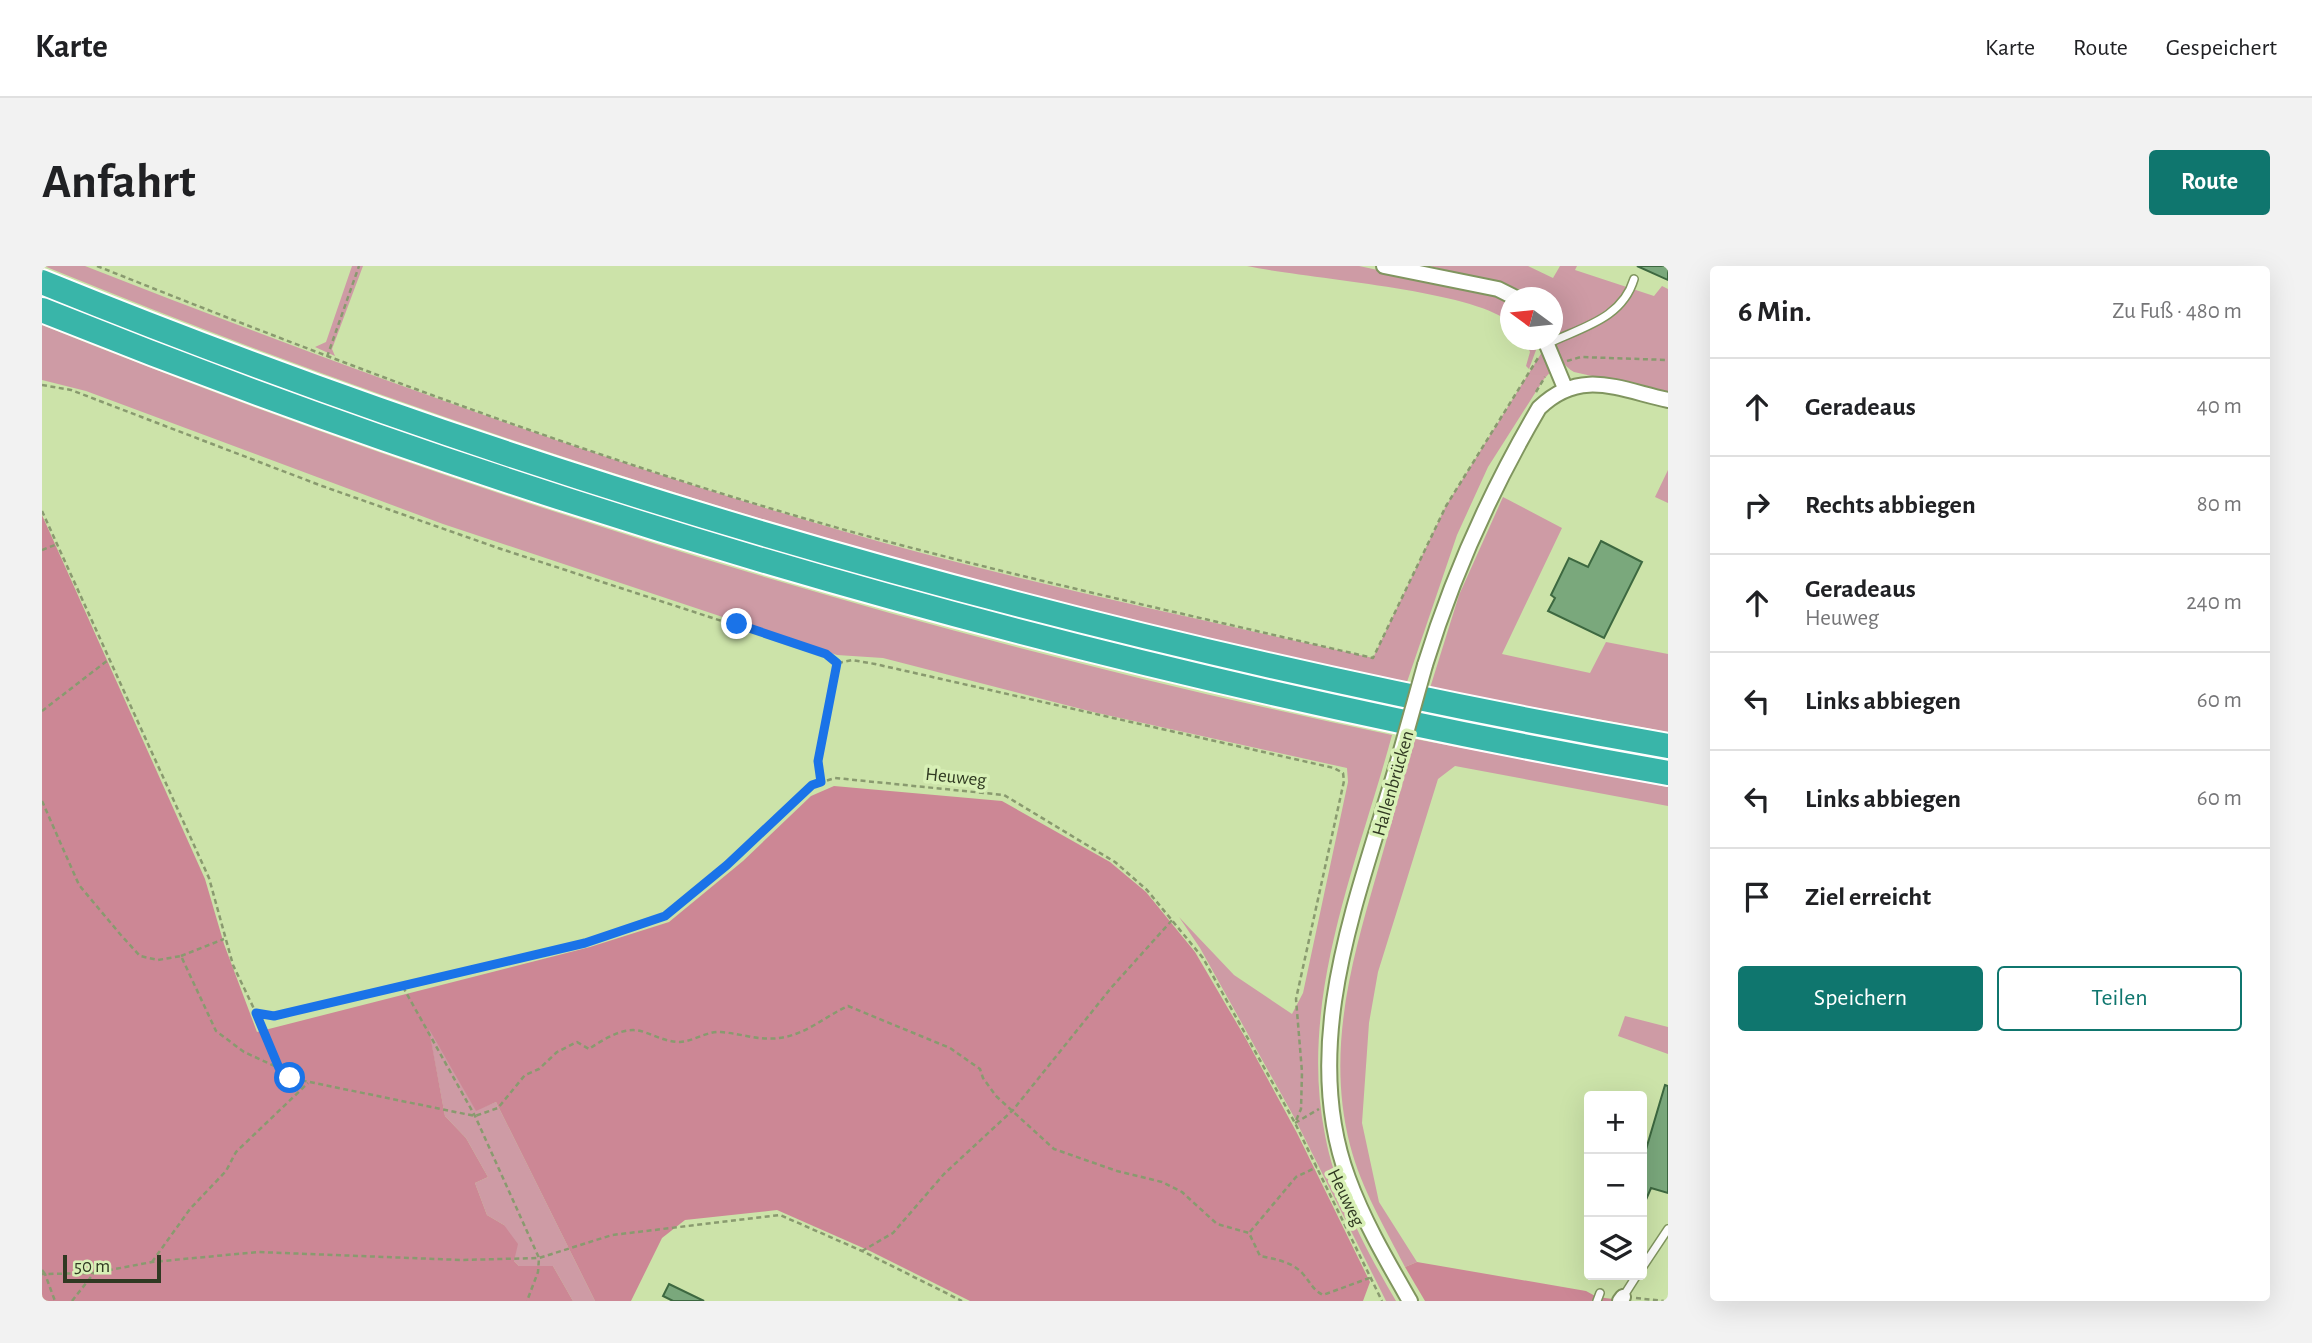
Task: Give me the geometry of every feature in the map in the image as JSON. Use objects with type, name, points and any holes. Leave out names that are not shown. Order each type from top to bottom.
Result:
[{"type":"highway","points":[[42,282],[375,409],[551,469],[859,564],[1035,611],[1307,675],[1668,746]]},
{"type":"highway","points":[[42,310],[356,430],[543,494],[853,589],[1019,634],[1322,706],[1668,773]]},
{"type":"street","points":[[1384,266],[1445,272],[1500,290]]},
{"type":"street","points":[[1549,350],[1565,388],[1580,384],[1597,384],[1668,400]]},
{"type":"street","name":"Hallenbrücken","points":[[1410,1301],[1373,1237],[1347,1176],[1337,1133],[1329,1052],[1333,1001],[1341,960],[1425,665],[1458,567],[1479,519],[1539,408],[1565,388]]},
{"type":"lane","points":[[1563,334],[1616,311],[1628,298],[1634,279]]},
{"type":"lane","points":[[1647,1260],[1668,1229]]},
{"type":"lane","points":[[1621,1299],[1634,1280]]},
{"type":"path","points":[[97,266],[327,357],[579,446],[837,527],[1373,658],[1446,506],[1541,350]]},
{"type":"path","points":[[327,357],[359,266]]},
{"type":"path","points":[[1555,367],[1581,357],[1668,360]]},
{"type":"path","points":[[42,385],[71,390],[335,491],[571,573],[826,654],[837,663]]},
{"type":"path","points":[[42,511],[209,878],[225,939],[246,995],[279,1068]]},
{"type":"path","points":[[42,550],[57,545]]},
{"type":"path","points":[[42,711],[108,660]]},
{"type":"path","points":[[837,663],[852,660],[875,664],[1334,768],[1343,773],[1344,781],[1296,999],[1301,1109],[1295,1123]]},
{"type":"path","points":[[256,1013],[274,1016],[403,987],[585,943],[665,916],[727,865],[812,785],[821,782],[818,761],[837,663]]},
{"type":"path","name":"Heuweg","points":[[821,782],[835,778],[1004,795],[1115,862],[1173,919],[1203,957],[1295,1123],[1382,1301]]},
{"type":"path","points":[[42,802],[79,885],[140,956],[158,960],[181,956],[225,939]]},
{"type":"path","points":[[862,1251],[893,1233],[944,1174],[1013,1110],[1111,988],[1173,919]]},
{"type":"path","points":[[181,956],[216,1031],[244,1052],[279,1068],[290,1078],[475,1116],[498,1108],[525,1075],[539,1069],[558,1052],[577,1042],[589,1049],[608,1036],[630,1030],[677,1042],[696,1041],[708,1034],[721,1032],[754,1040],[784,1037],[810,1029],[828,1015],[848,1006],[950,1048],[980,1069],[996,1096],[1054,1149],[1117,1171],[1162,1182],[1182,1192],[1217,1224],[1248,1233],[1260,1256],[1288,1264],[1302,1273],[1313,1289],[1323,1295],[1372,1277]]},
{"type":"path","points":[[403,987],[475,1116],[539,1258],[538,1272],[527,1301]]},
{"type":"path","points":[[152,1262],[191,1209],[226,1171],[236,1152],[308,1083]]},
{"type":"path","points":[[1295,1123],[1323,1106]]},
{"type":"path","points":[[1248,1233],[1296,1177],[1317,1167]]},
{"type":"path","points":[[55,1301],[43,1273],[94,1273],[152,1262],[258,1252],[461,1260],[539,1258],[612,1235],[780,1215],[862,1251],[962,1301]]},
{"type":"path","points":[[72,1301],[94,1273]]},
{"type":"path","points":[[1621,1299],[1664,1301]]},
{"type":"shaded area","points":[[44,266],[85,266],[271,338],[553,439],[839,530],[1038,582],[1373,658],[1446,506],[1543,350],[1549,350],[1555,367],[1544,379],[1488,467],[1457,535],[1407,682],[1232,644],[1059,601],[716,505],[546,451],[210,332]]},
{"type":"shaded area","points":[[352,266],[363,266],[332,349],[335,356],[315,347],[326,342]]},
{"type":"shaded area","points":[[1247,266],[1359,266],[1495,295],[1500,297],[1500,317],[1463,302],[1427,294]]},
{"type":"shaded area","points":[[1429,266],[1528,266],[1553,278],[1560,266],[1577,266],[1575,270],[1654,296],[1662,286],[1668,289],[1668,393],[1574,372],[1556,350],[1563,350],[1563,287],[1512,287]]},
{"type":"shaded area","points":[[42,292],[176,346],[176,350],[42,300]]},
{"type":"shaded area","points":[[42,325],[372,450],[708,560],[1048,655],[1392,735],[1335,933],[1319,1033],[1319,1084],[1325,1135],[1344,1200],[1363,1242],[1396,1301],[1386,1301],[1294,1117],[1200,948],[1179,917],[1234,975],[1292,1014],[1303,993],[1348,782],[1347,768],[1093,712],[883,658],[837,655],[443,524],[86,391],[42,380]]},
{"type":"shaded area","points":[[1529,350],[1536,350],[1529,369],[1526,366]]},
{"type":"shaded area","points":[[432,439],[579,488],[1668,756],[1668,764],[1155,658],[801,564],[431,443]]},
{"type":"shaded area","points":[[1668,470],[1668,503],[1655,497]]},
{"type":"shaded area","points":[[1503,497],[1562,528],[1502,654],[1590,673],[1606,642],[1668,654],[1668,732],[1430,688],[1459,595]]},
{"type":"shaded area","points":[[42,515],[205,879],[224,944],[257,1032],[590,947],[669,922],[743,861],[811,796],[834,786],[1002,801],[1110,862],[1146,892],[1195,952],[1297,1133],[1370,1282],[1363,1301],[970,1301],[870,1251],[777,1210],[685,1220],[662,1238],[631,1301],[595,1301],[496,1102],[476,1111],[429,1029],[445,1116],[466,1138],[488,1177],[475,1183],[487,1215],[504,1225],[518,1244],[514,1261],[519,1266],[553,1266],[573,1301],[42,1301]]},
{"type":"shaded area","points":[[1415,739],[1668,787],[1668,806],[1455,766],[1438,779],[1378,972],[1369,1023],[1362,1123],[1379,1202],[1417,1262],[1405,1267],[1360,1177],[1343,1110],[1340,1075],[1345,1008],[1358,940]]},
{"type":"shaded area","points":[[1625,1016],[1668,1027],[1668,1054],[1618,1036]]},
{"type":"shaded area","points":[[428,1026],[476,1110],[496,1102],[595,1301],[573,1301],[553,1266],[520,1267],[514,1261],[504,1225],[487,1215],[475,1183],[488,1177],[466,1138],[445,1116]]},
{"type":"shaded area","points":[[1417,1262],[1629,1301],[1425,1301],[1405,1267]]},
{"type":"building","points":[[1637,266],[1668,266],[1668,280]]},
{"type":"building","points":[[1601,541],[1642,562],[1604,638],[1548,611],[1555,598],[1551,595],[1569,558],[1588,567]]},
{"type":"building","points":[[1665,1085],[1668,1086],[1668,1193],[1651,1188],[1647,1197],[1647,1146]]},
{"type":"building","points":[[669,1284],[704,1301],[673,1301],[663,1296]]},
{"type":"route","points":[[290,1078],[279,1068],[256,1013],[274,1016],[403,987],[585,943],[665,916],[727,865],[812,785],[821,782],[818,761],[837,663],[826,654],[737,624]]}]
